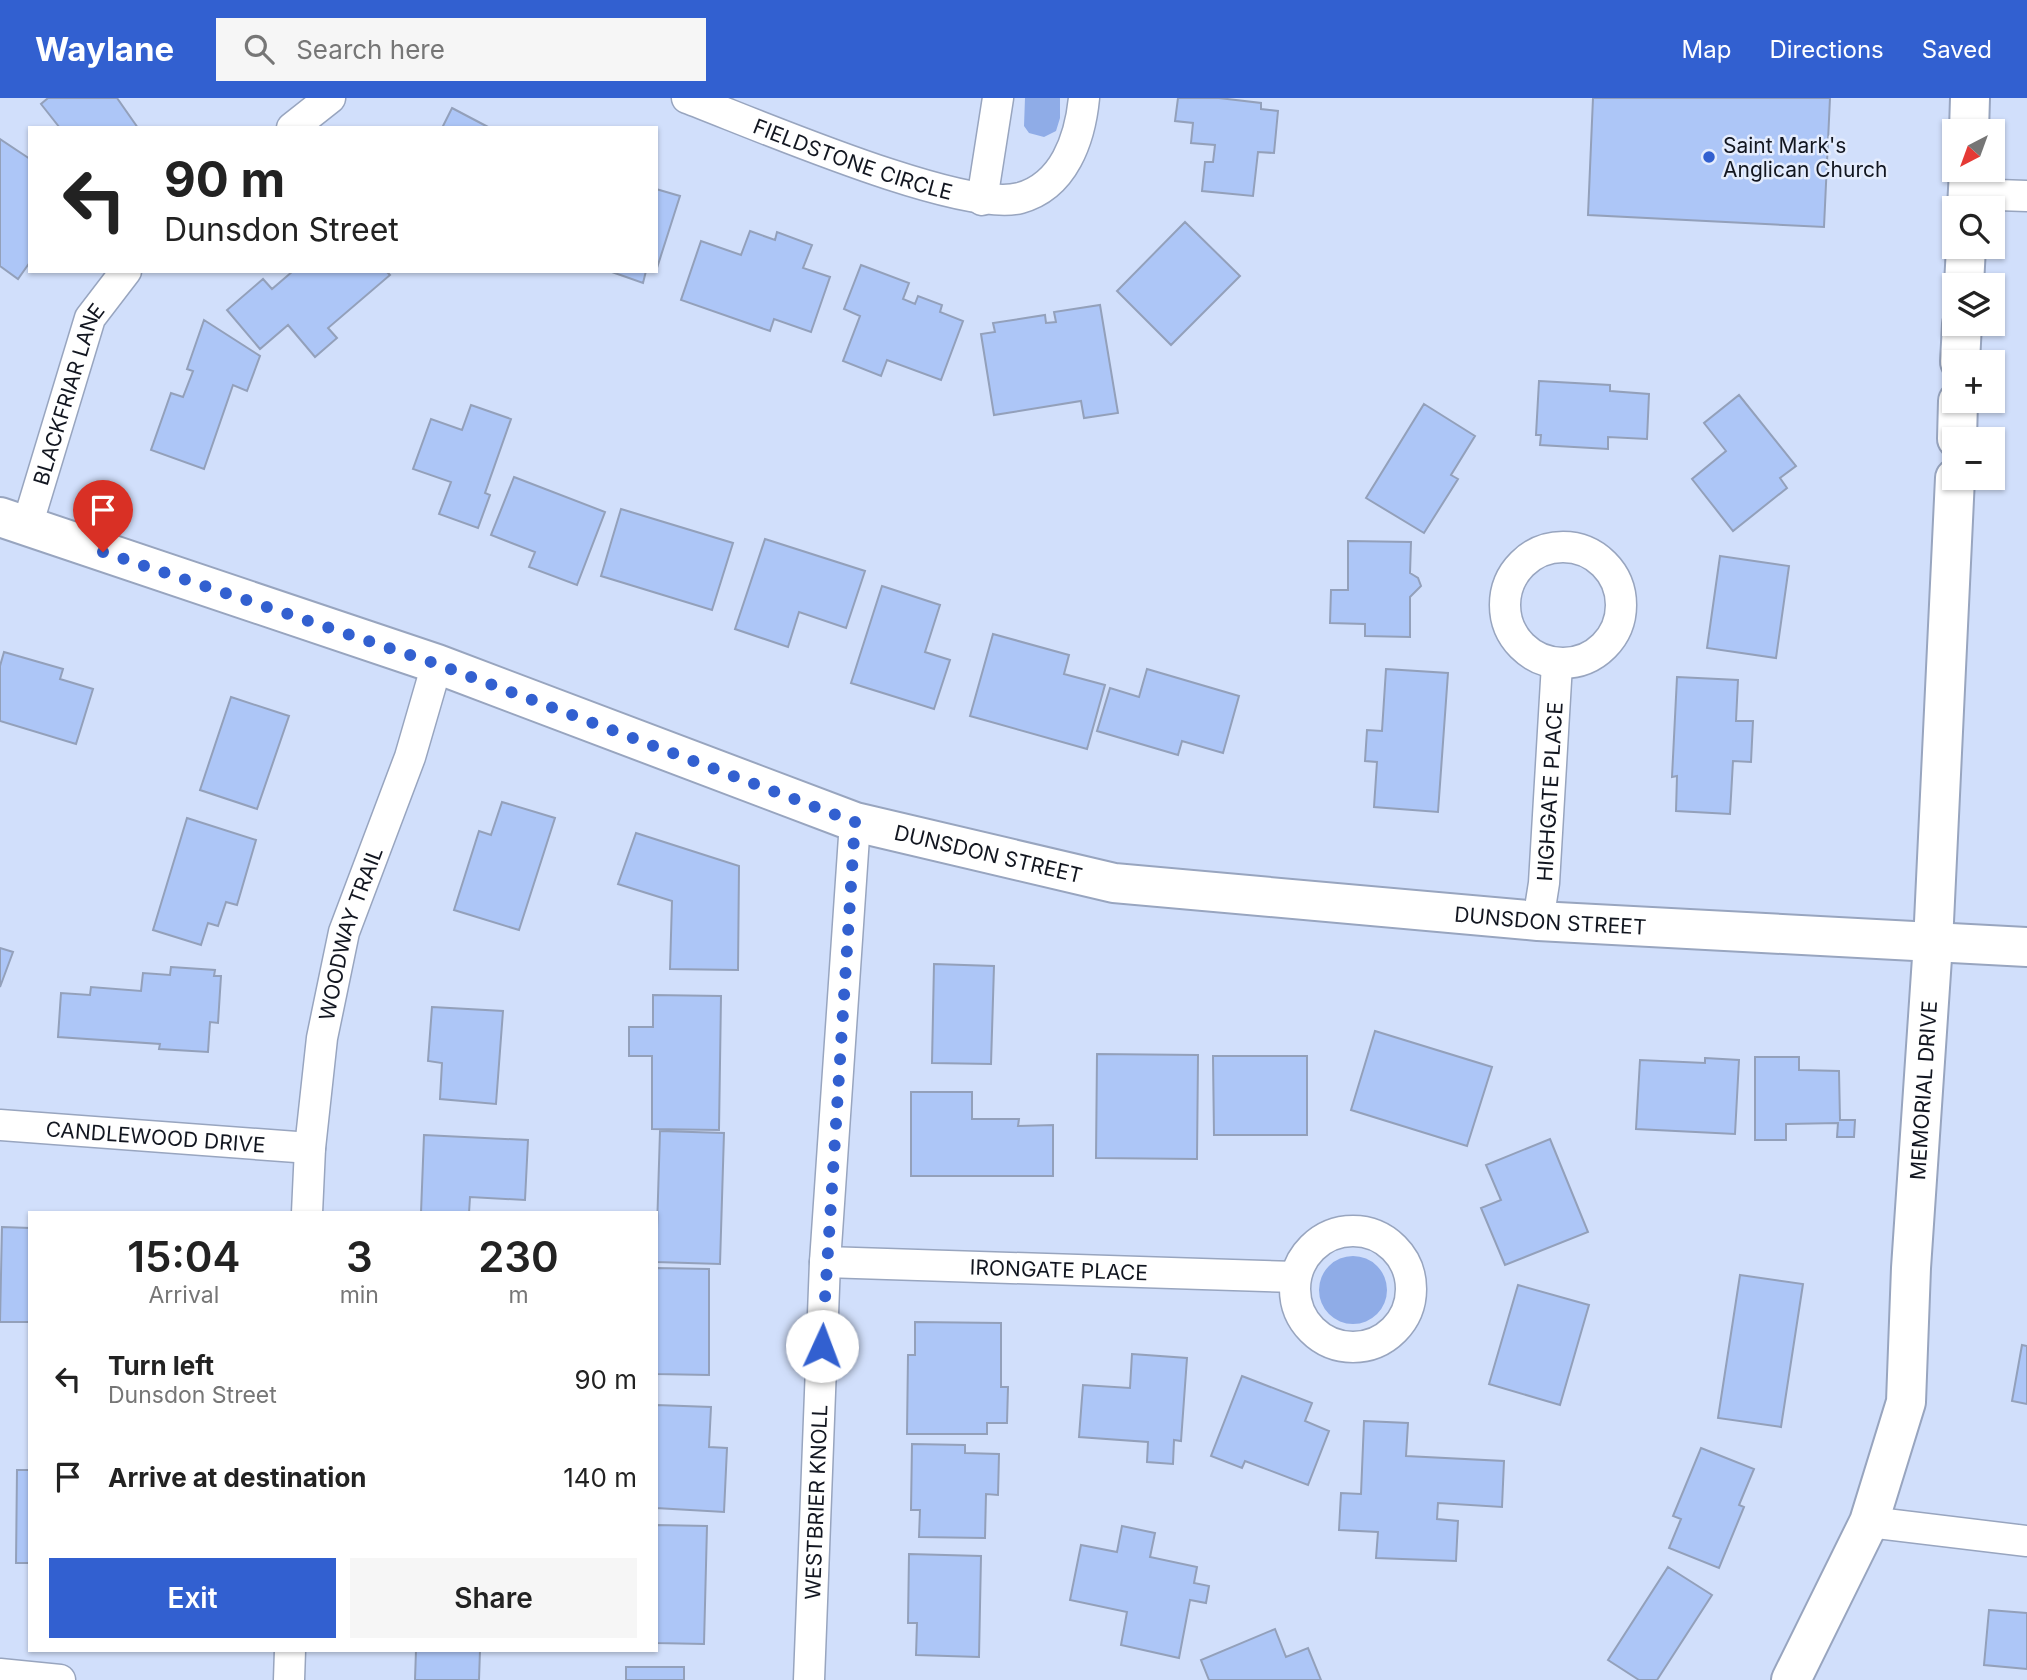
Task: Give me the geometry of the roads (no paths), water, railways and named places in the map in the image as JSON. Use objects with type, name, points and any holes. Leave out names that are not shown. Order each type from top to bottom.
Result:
[{"type":"main road","points":[[1969,98],[1969,119]]},
{"type":"main road","name":"MEMORIAL DRIVE","points":[[1791,1680],[1869,1522],[1906,1402],[1911,1268],[1933,943],[1954,490]]},
{"type":"main road","name":"DUNSDON STREET","points":[[13,521],[437,664],[855,822],[1114,883],[1538,921],[2027,947]]},
{"type":"street","points":[[295,126],[330,98]]},
{"type":"street","name":"FIELDSTONE CIRCLE","points":[[687,98],[899,176],[982,200],[1019,198],[1041,189],[1058,174],[1072,151],[1082,120],[1084,98]]},
{"type":"street","name":"FIELDSTONE CIRCLE","points":[[982,200],[998,98]]},
{"type":"street","points":[[1968,191],[2027,196]]},
{"type":"street","name":"BLACKFRIAR LANE","points":[[13,521],[90,318],[124,273]]},
{"type":"street","name":"WOODWAY TRAIL","points":[[307,1211],[310,1148],[322,1038],[344,932],[410,757],[437,664]]},
{"type":"street","name":"HIGHGATE PLACE","points":[[1538,921],[1544,883],[1558,664]]},
{"type":"street","name":"WESTBRIER KNOLL","points":[[809,1680],[825,1262],[855,822]]},
{"type":"street","name":"CANDLEWOOD DRIVE","points":[[0,1125],[310,1148]]},
{"type":"street","name":"IRONGATE PLACE","points":[[825,1262],[1295,1277]]},
{"type":"street","points":[[1869,1522],[2027,1541]]},
{"type":"street","points":[[289,1680],[290,1652]]},
{"type":"street","points":[[0,1674],[60,1680]]},
{"type":"place","name":"Saint Mark's Anglican Church","points":[[1709,157]]}]
